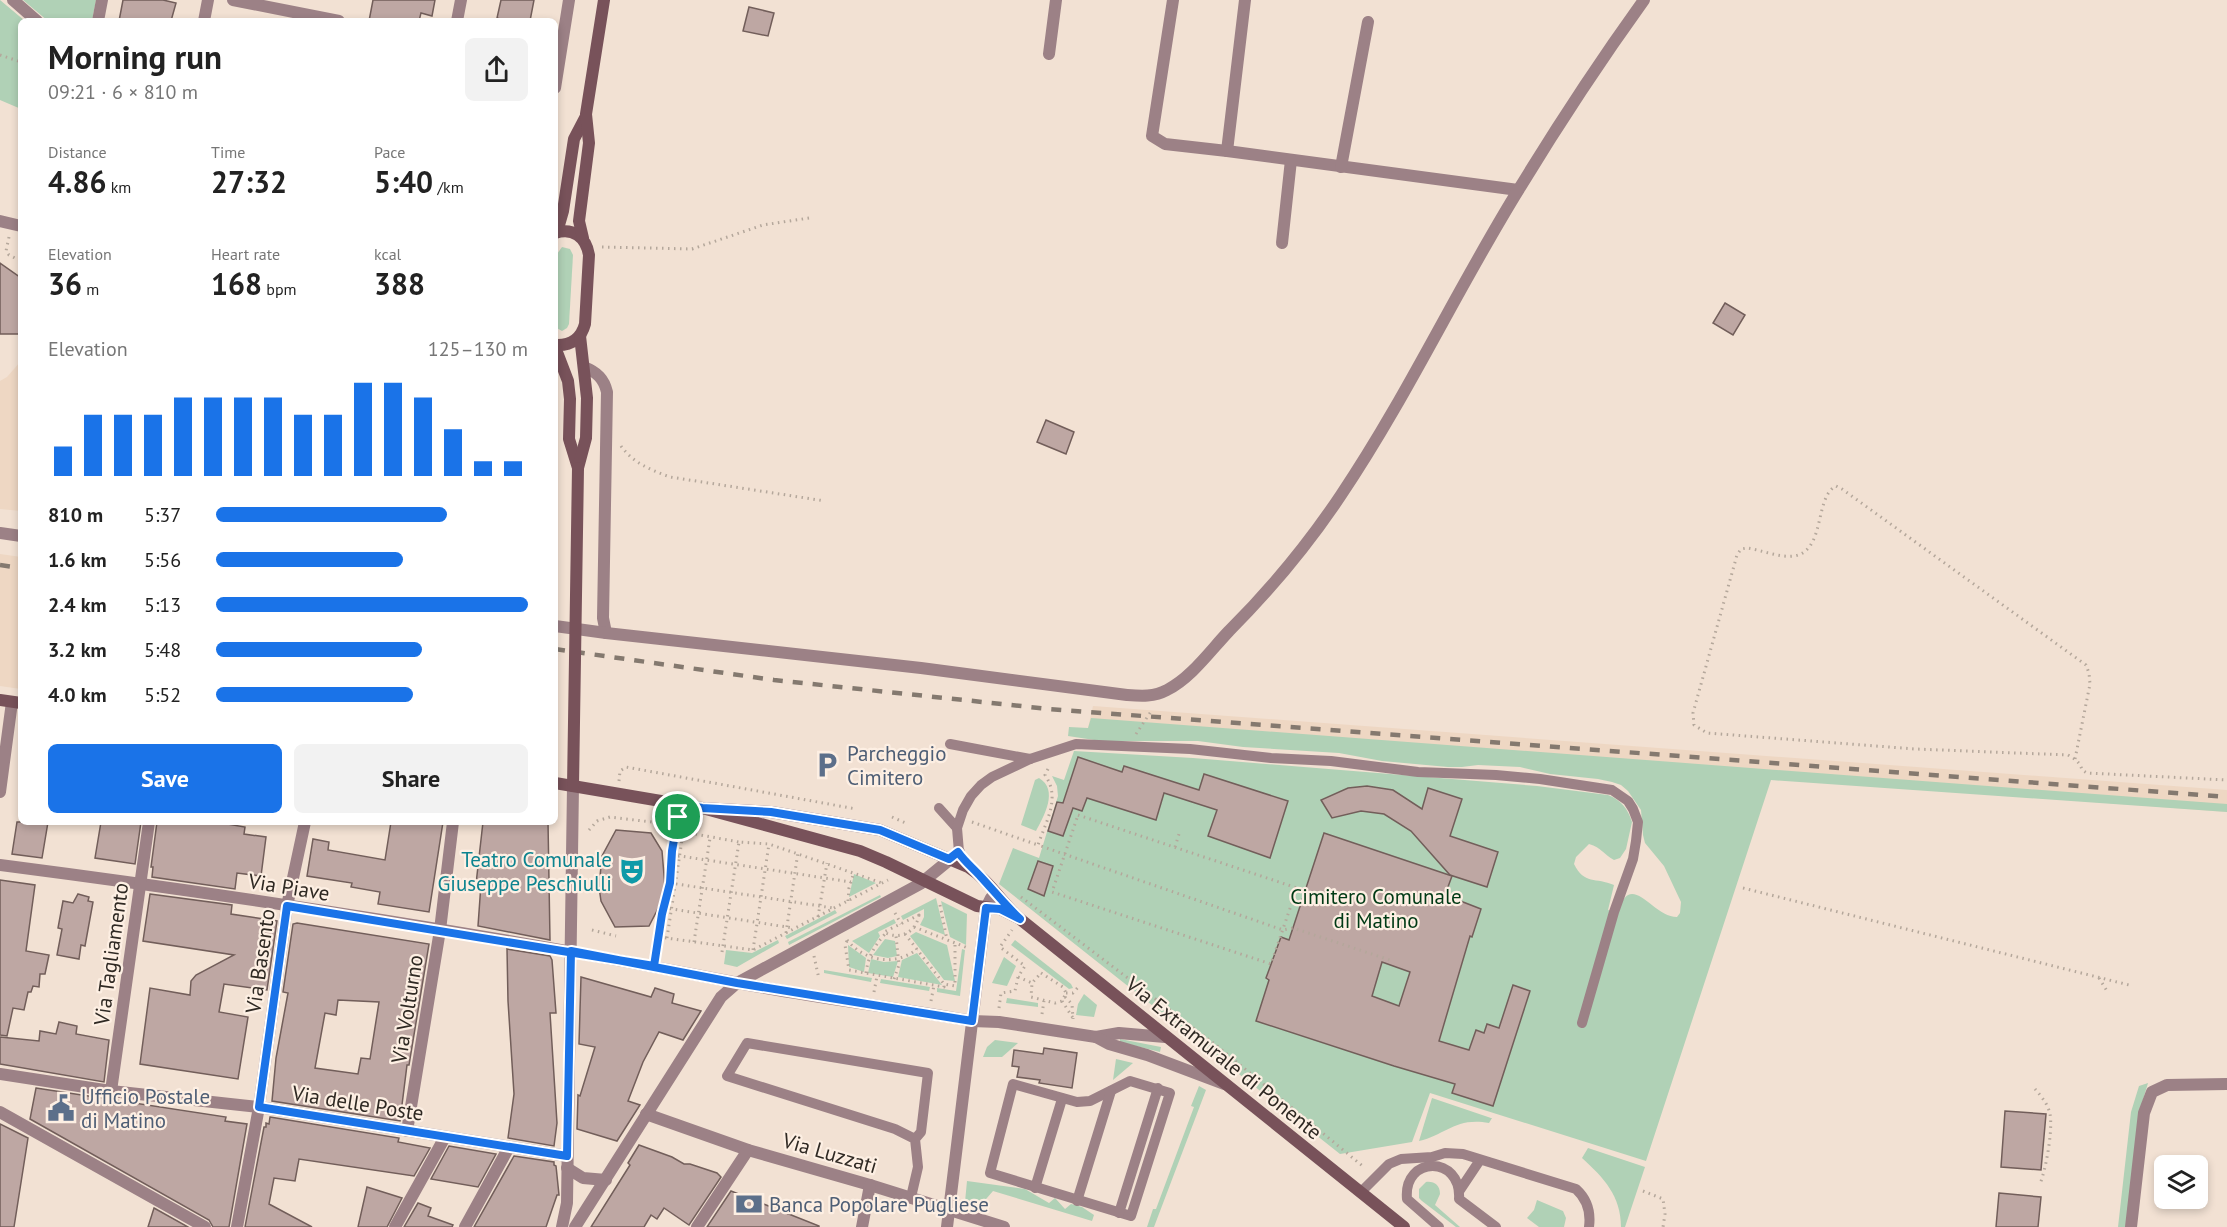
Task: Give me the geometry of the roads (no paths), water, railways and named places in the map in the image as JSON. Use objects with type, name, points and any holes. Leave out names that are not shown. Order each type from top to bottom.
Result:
[{"type":"main road","points":[[558,345],[571,343],[580,336],[585,324],[590,255],[579,221],[589,143],[586,114],[604,0]]},
{"type":"main road","points":[[558,222],[574,139],[586,114]]},
{"type":"main road","points":[[558,227],[576,233],[585,242]]},
{"type":"main road","points":[[573,786],[578,468],[586,438],[587,398],[580,336]]},
{"type":"main road","points":[[558,354],[568,381],[569,439],[578,468]]},
{"type":"main road","name":"Via Extramurale di Ponente","points":[[558,784],[702,808],[860,852],[904,870],[977,906],[1000,909],[1020,919]]},
{"type":"main road","name":"Via Extramurale di Ponente","points":[[702,808],[771,812],[880,830],[954,856],[959,862],[979,874],[1020,919],[1404,1227]]},
{"type":"street","points":[[13,0],[34,18]]},
{"type":"street","points":[[99,18],[102,0]]},
{"type":"street","points":[[205,18],[208,0]]},
{"type":"street","points":[[233,0],[324,18]]},
{"type":"street","points":[[458,18],[461,0]]},
{"type":"street","points":[[558,69],[569,0]]},
{"type":"street","points":[[1049,54],[1056,0]]},
{"type":"street","points":[[1173,0],[1152,136],[1164,144],[1518,190]]},
{"type":"street","points":[[1227,151],[1245,0]]},
{"type":"street","points":[[558,626],[921,668],[1127,695],[1153,695],[1167,690],[1182,680],[1245,615],[1302,548],[1341,496],[1375,442],[1518,190],[1613,42],[1644,0]]},
{"type":"street","points":[[1341,167],[1368,22]]},
{"type":"street","points":[[1282,243],[1291,160]]},
{"type":"street","points":[[584,367],[599,375],[605,383],[607,392],[603,618],[606,633]]},
{"type":"street","points":[[0,533],[18,536]]},
{"type":"street","points":[[0,792],[11,701]]},
{"type":"street","points":[[562,1227],[567,1203],[573,786]]},
{"type":"street","name":"Via Tagliamento","points":[[111,1091],[149,825]]},
{"type":"street","name":"Via Basento","points":[[237,1227],[259,1107],[287,906],[304,825]]},
{"type":"street","name":"Via Volturno","points":[[407,1131],[440,930],[453,825]]},
{"type":"street","points":[[575,1227],[721,997],[737,983],[924,880],[954,856]]},
{"type":"street","name":"Via Piave","points":[[0,865],[140,883],[571,951],[737,983],[972,1021],[999,1022],[1096,1036]]},
{"type":"street","points":[[947,1227],[986,908],[996,894]]},
{"type":"street","points":[[1096,1036],[1119,1033],[1165,1037]]},
{"type":"street","points":[[1096,1036],[1108,1044],[1160,1059],[1224,1084]]},
{"type":"street","points":[[1160,1059],[1171,1059],[1182,1050]]},
{"type":"street","name":"Via delle Poste","points":[[0,1074],[111,1091],[259,1107],[509,1147],[567,1162],[583,1178],[606,1180]]},
{"type":"street","points":[[2131,1227],[2144,1113],[2152,1092],[2167,1085],[2227,1084]]},
{"type":"street","points":[[0,1112],[206,1227]]},
{"type":"street","name":"Via Luzzati","points":[[646,1114],[748,1150],[1004,1227]]},
{"type":"street","points":[[395,1227],[445,1137]]},
{"type":"street","points":[[465,1227],[509,1147]]},
{"type":"street","points":[[697,1227],[748,1150]]},
{"type":"street","points":[[862,1227],[870,1185]]},
{"type":"lane","points":[[950,744],[1030,759]]},
{"type":"lane","points":[[954,856],[959,823],[971,796],[981,785],[992,777],[1030,759],[1076,744],[1331,761],[1418,771],[1540,779],[1612,790],[1628,801],[1633,809],[1638,822],[1636,841],[1633,859],[1617,904],[1582,1023]]},
{"type":"lane","points":[[939,808],[959,823]]},
{"type":"lane","points":[[910,1197],[918,1167],[915,1139],[921,1132],[928,1073],[747,1043],[727,1076],[895,1129],[915,1139]]},
{"type":"lane","points":[[1130,1081],[1170,1093],[1131,1216],[990,1173],[1013,1084],[1077,1102],[1090,1101],[1111,1091],[1130,1081]]},
{"type":"lane","points":[[1077,1200],[1111,1091]]},
{"type":"lane","points":[[1035,1188],[1062,1099]]},
{"type":"lane","points":[[1439,1227],[1408,1203],[1406,1191],[1411,1176],[1445,1153],[1480,1160],[1576,1189],[1582,1194],[1589,1210],[1589,1227]]},
{"type":"lane","points":[[1361,1192],[1389,1164],[1401,1159],[1433,1162],[1454,1176],[1460,1190]]},
{"type":"lane","points":[[1480,1160],[1460,1190],[1459,1199],[1496,1227]]},
{"type":"railway","points":[[0,565],[18,568]]},
{"type":"railway","points":[[558,649],[774,680],[1049,709],[2227,797]]},
{"type":"place","name":"Parcheggio Cimitero","points":[[827,765]]},
{"type":"place","name":"Teatro Comunale Giuseppe Peschiulli","points":[[632,871]]},
{"type":"place","name":"Ufficio Postale di Matino","points":[[61,1108]]},
{"type":"place","name":"Banca Popolare Pugliese","points":[[749,1204]]},
{"type":"park label","name":"Cimitero Comunale di Matino","points":[[1376,908]]}]
